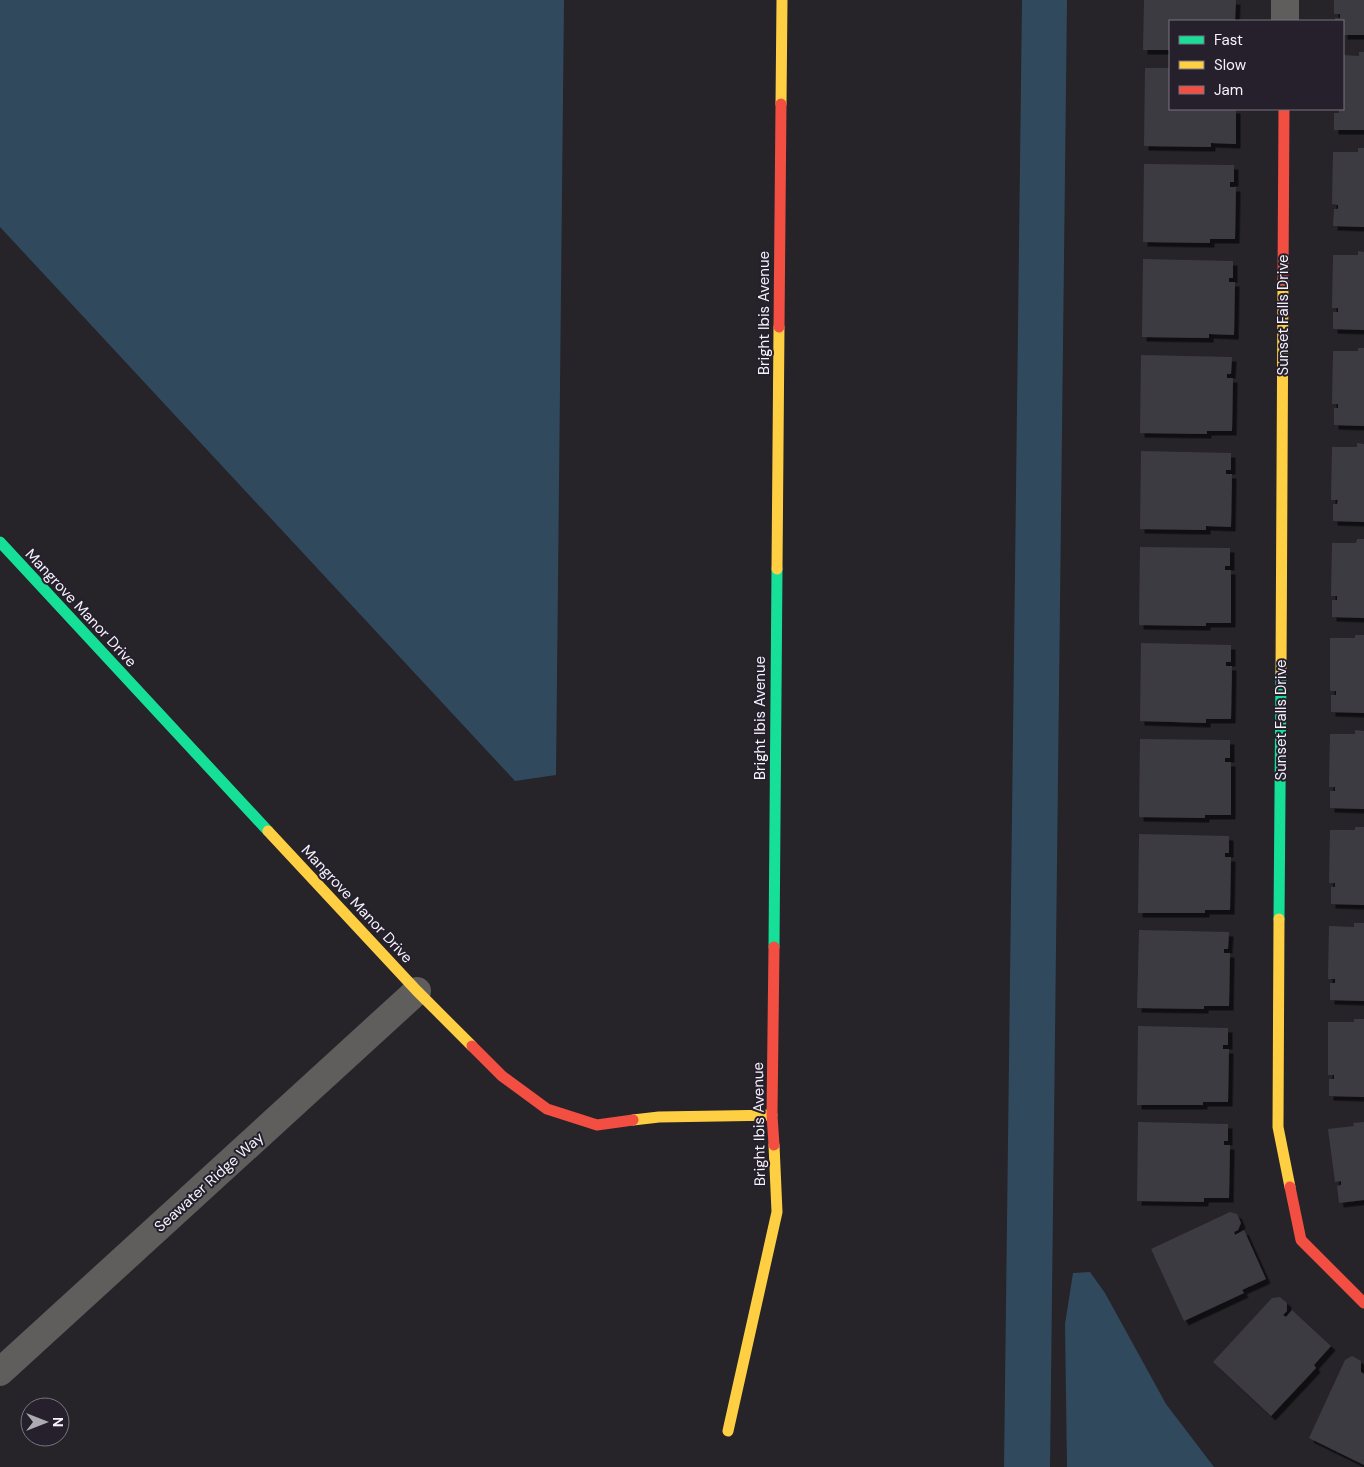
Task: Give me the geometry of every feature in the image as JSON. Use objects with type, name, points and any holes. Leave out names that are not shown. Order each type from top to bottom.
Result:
[{"type":"street","name":"Bright Ibis Avenue","points":[[728,1431],[777,1212],[772,1115],[782,0]]},
{"type":"street","points":[[1285,0],[1285,20]]},
{"type":"street","name":"Sunset Falls Drive","points":[[1284,110],[1278,1127],[1301,1240],[1364,1303]]},
{"type":"street","name":"Mangrove Manor Drive","points":[[0,542],[417,991],[502,1076],[547,1110],[597,1125],[659,1117],[772,1115]]},
{"type":"street","name":"Seawater Ridge Way","points":[[0,1372],[417,991]]},
{"type":"water","points":[[0,0],[564,0],[556,775],[515,781],[0,227]]},
{"type":"water","points":[[1022,0],[1067,0],[1050,1467],[1004,1467]]},
{"type":"water","points":[[1090,1272],[1105,1293],[1166,1404],[1214,1467],[1067,1467],[1065,1324],[1073,1273]]},
{"type":"building","points":[[1144,0],[1236,0],[1235,20],[1169,20],[1169,50],[1143,50]]},
{"type":"building","points":[[1334,0],[1364,0],[1364,35],[1344,35],[1344,20],[1335,20],[1335,18],[1340,18],[1340,14],[1334,14]]},
{"type":"building","points":[[1359,52],[1364,52],[1364,130],[1334,130],[1334,113],[1344,110],[1344,55],[1359,56]]},
{"type":"building","points":[[1145,68],[1169,68],[1169,110],[1236,110],[1236,144],[1211,143],[1211,147],[1144,146]]},
{"type":"building","points":[[1358,148],[1364,148],[1364,227],[1333,226],[1334,209],[1338,209],[1338,205],[1332,204],[1333,152],[1358,152]]},
{"type":"building","points":[[1144,164],[1234,165],[1234,182],[1230,182],[1230,187],[1236,187],[1235,239],[1210,239],[1210,243],[1143,242]]},
{"type":"building","points":[[1358,251],[1364,252],[1364,330],[1333,329],[1333,312],[1338,312],[1338,308],[1332,308],[1333,255],[1358,255]]},
{"type":"building","points":[[1143,259],[1233,261],[1233,278],[1229,278],[1229,282],[1235,282],[1234,335],[1209,334],[1209,338],[1142,337]]},
{"type":"building","points":[[1358,348],[1364,348],[1364,426],[1334,425],[1334,408],[1338,408],[1338,404],[1332,404],[1333,351],[1358,351]]},
{"type":"building","points":[[1141,355],[1232,357],[1231,374],[1227,374],[1227,378],[1233,378],[1232,431],[1207,431],[1207,434],[1140,433]]},
{"type":"building","points":[[1357,443],[1364,444],[1364,522],[1333,521],[1333,504],[1337,504],[1338,500],[1331,500],[1332,447],[1357,447]]},
{"type":"building","points":[[1141,451],[1231,453],[1231,470],[1226,470],[1226,474],[1232,474],[1231,527],[1206,526],[1206,530],[1140,529]]},
{"type":"building","points":[[1357,539],[1364,539],[1364,618],[1332,617],[1332,600],[1337,600],[1337,596],[1331,596],[1332,543],[1356,543]]},
{"type":"building","points":[[1140,547],[1230,548],[1230,566],[1225,566],[1225,570],[1231,570],[1231,623],[1206,623],[1206,626],[1139,625]]},
{"type":"building","points":[[1355,635],[1364,635],[1364,713],[1331,712],[1331,695],[1336,695],[1336,691],[1330,691],[1330,638],[1355,638]]},
{"type":"building","points":[[1141,643],[1231,645],[1231,662],[1226,662],[1226,666],[1232,666],[1231,719],[1206,719],[1206,723],[1140,721]]},
{"type":"building","points":[[1355,730],[1364,731],[1364,809],[1330,808],[1330,791],[1335,791],[1335,787],[1329,787],[1330,734],[1355,734]]},
{"type":"building","points":[[1140,739],[1230,740],[1230,758],[1225,758],[1225,762],[1231,762],[1231,815],[1205,815],[1205,818],[1139,817]]},
{"type":"building","points":[[1355,827],[1364,827],[1364,905],[1331,904],[1331,887],[1335,887],[1335,883],[1329,883],[1330,830],[1355,830]]},
{"type":"building","points":[[1139,834],[1229,836],[1229,853],[1225,853],[1225,857],[1231,857],[1230,910],[1205,910],[1205,913],[1138,913]]},
{"type":"building","points":[[1354,923],[1364,923],[1364,1001],[1330,1000],[1330,983],[1335,983],[1335,979],[1328,979],[1329,926],[1354,927]]},
{"type":"building","points":[[1139,930],[1229,932],[1228,949],[1224,949],[1224,953],[1230,953],[1229,1006],[1204,1006],[1204,1009],[1137,1008]]},
{"type":"building","points":[[1354,1019],[1364,1019],[1364,1097],[1329,1096],[1329,1079],[1334,1079],[1334,1075],[1328,1075],[1328,1022],[1354,1022]]},
{"type":"building","points":[[1138,1026],[1228,1028],[1228,1045],[1223,1045],[1223,1049],[1229,1049],[1228,1102],[1203,1102],[1203,1105],[1137,1105]]},
{"type":"building","points":[[1138,1122],[1228,1124],[1228,1141],[1224,1141],[1224,1145],[1230,1145],[1229,1198],[1204,1198],[1204,1202],[1137,1201]]},
{"type":"building","points":[[1364,1122],[1364,1200],[1339,1203],[1337,1186],[1341,1185],[1341,1181],[1335,1182],[1328,1129],[1354,1126],[1353,1123]]},
{"type":"building","points":[[1230,1212],[1237,1214],[1241,1223],[1238,1230],[1234,1232],[1235,1235],[1244,1230],[1266,1279],[1242,1290],[1244,1293],[1184,1321],[1151,1249]]},
{"type":"building","points":[[1280,1297],[1287,1303],[1287,1311],[1283,1315],[1286,1317],[1292,1310],[1331,1346],[1314,1365],[1316,1368],[1271,1416],[1213,1362],[1272,1298]]},
{"type":"building","points":[[1352,1356],[1361,1361],[1361,1372],[1364,1374],[1364,1465],[1309,1438],[1345,1360]]},
{"type":"traffic: fast","points":[[0,542],[268,831]]},
{"type":"traffic: fast","points":[[774,947],[777,569]]},
{"type":"traffic: fast","points":[[1279,919],[1281,673]]},
{"type":"traffic: slow","points":[[781,104],[782,0]]},
{"type":"traffic: slow","points":[[1281,673],[1283,280]]},
{"type":"traffic: slow","points":[[777,569],[779,327]]},
{"type":"traffic: slow","points":[[268,831],[417,991],[472,1046]]},
{"type":"traffic: slow","points":[[1279,919],[1278,1127],[1290,1187]]},
{"type":"traffic: slow","points":[[633,1120],[659,1117],[772,1115]]},
{"type":"traffic: slow","points":[[728,1431],[777,1212],[774,1145]]},
{"type":"traffic: jam","points":[[779,327],[781,104]]},
{"type":"traffic: jam","points":[[1283,280],[1284,110]]},
{"type":"traffic: jam","points":[[774,947],[772,1115],[774,1145]]},
{"type":"traffic: jam","points":[[472,1046],[502,1076],[547,1109],[597,1125],[633,1120]]},
{"type":"traffic: jam","points":[[1290,1187],[1301,1240],[1364,1303]]}]
